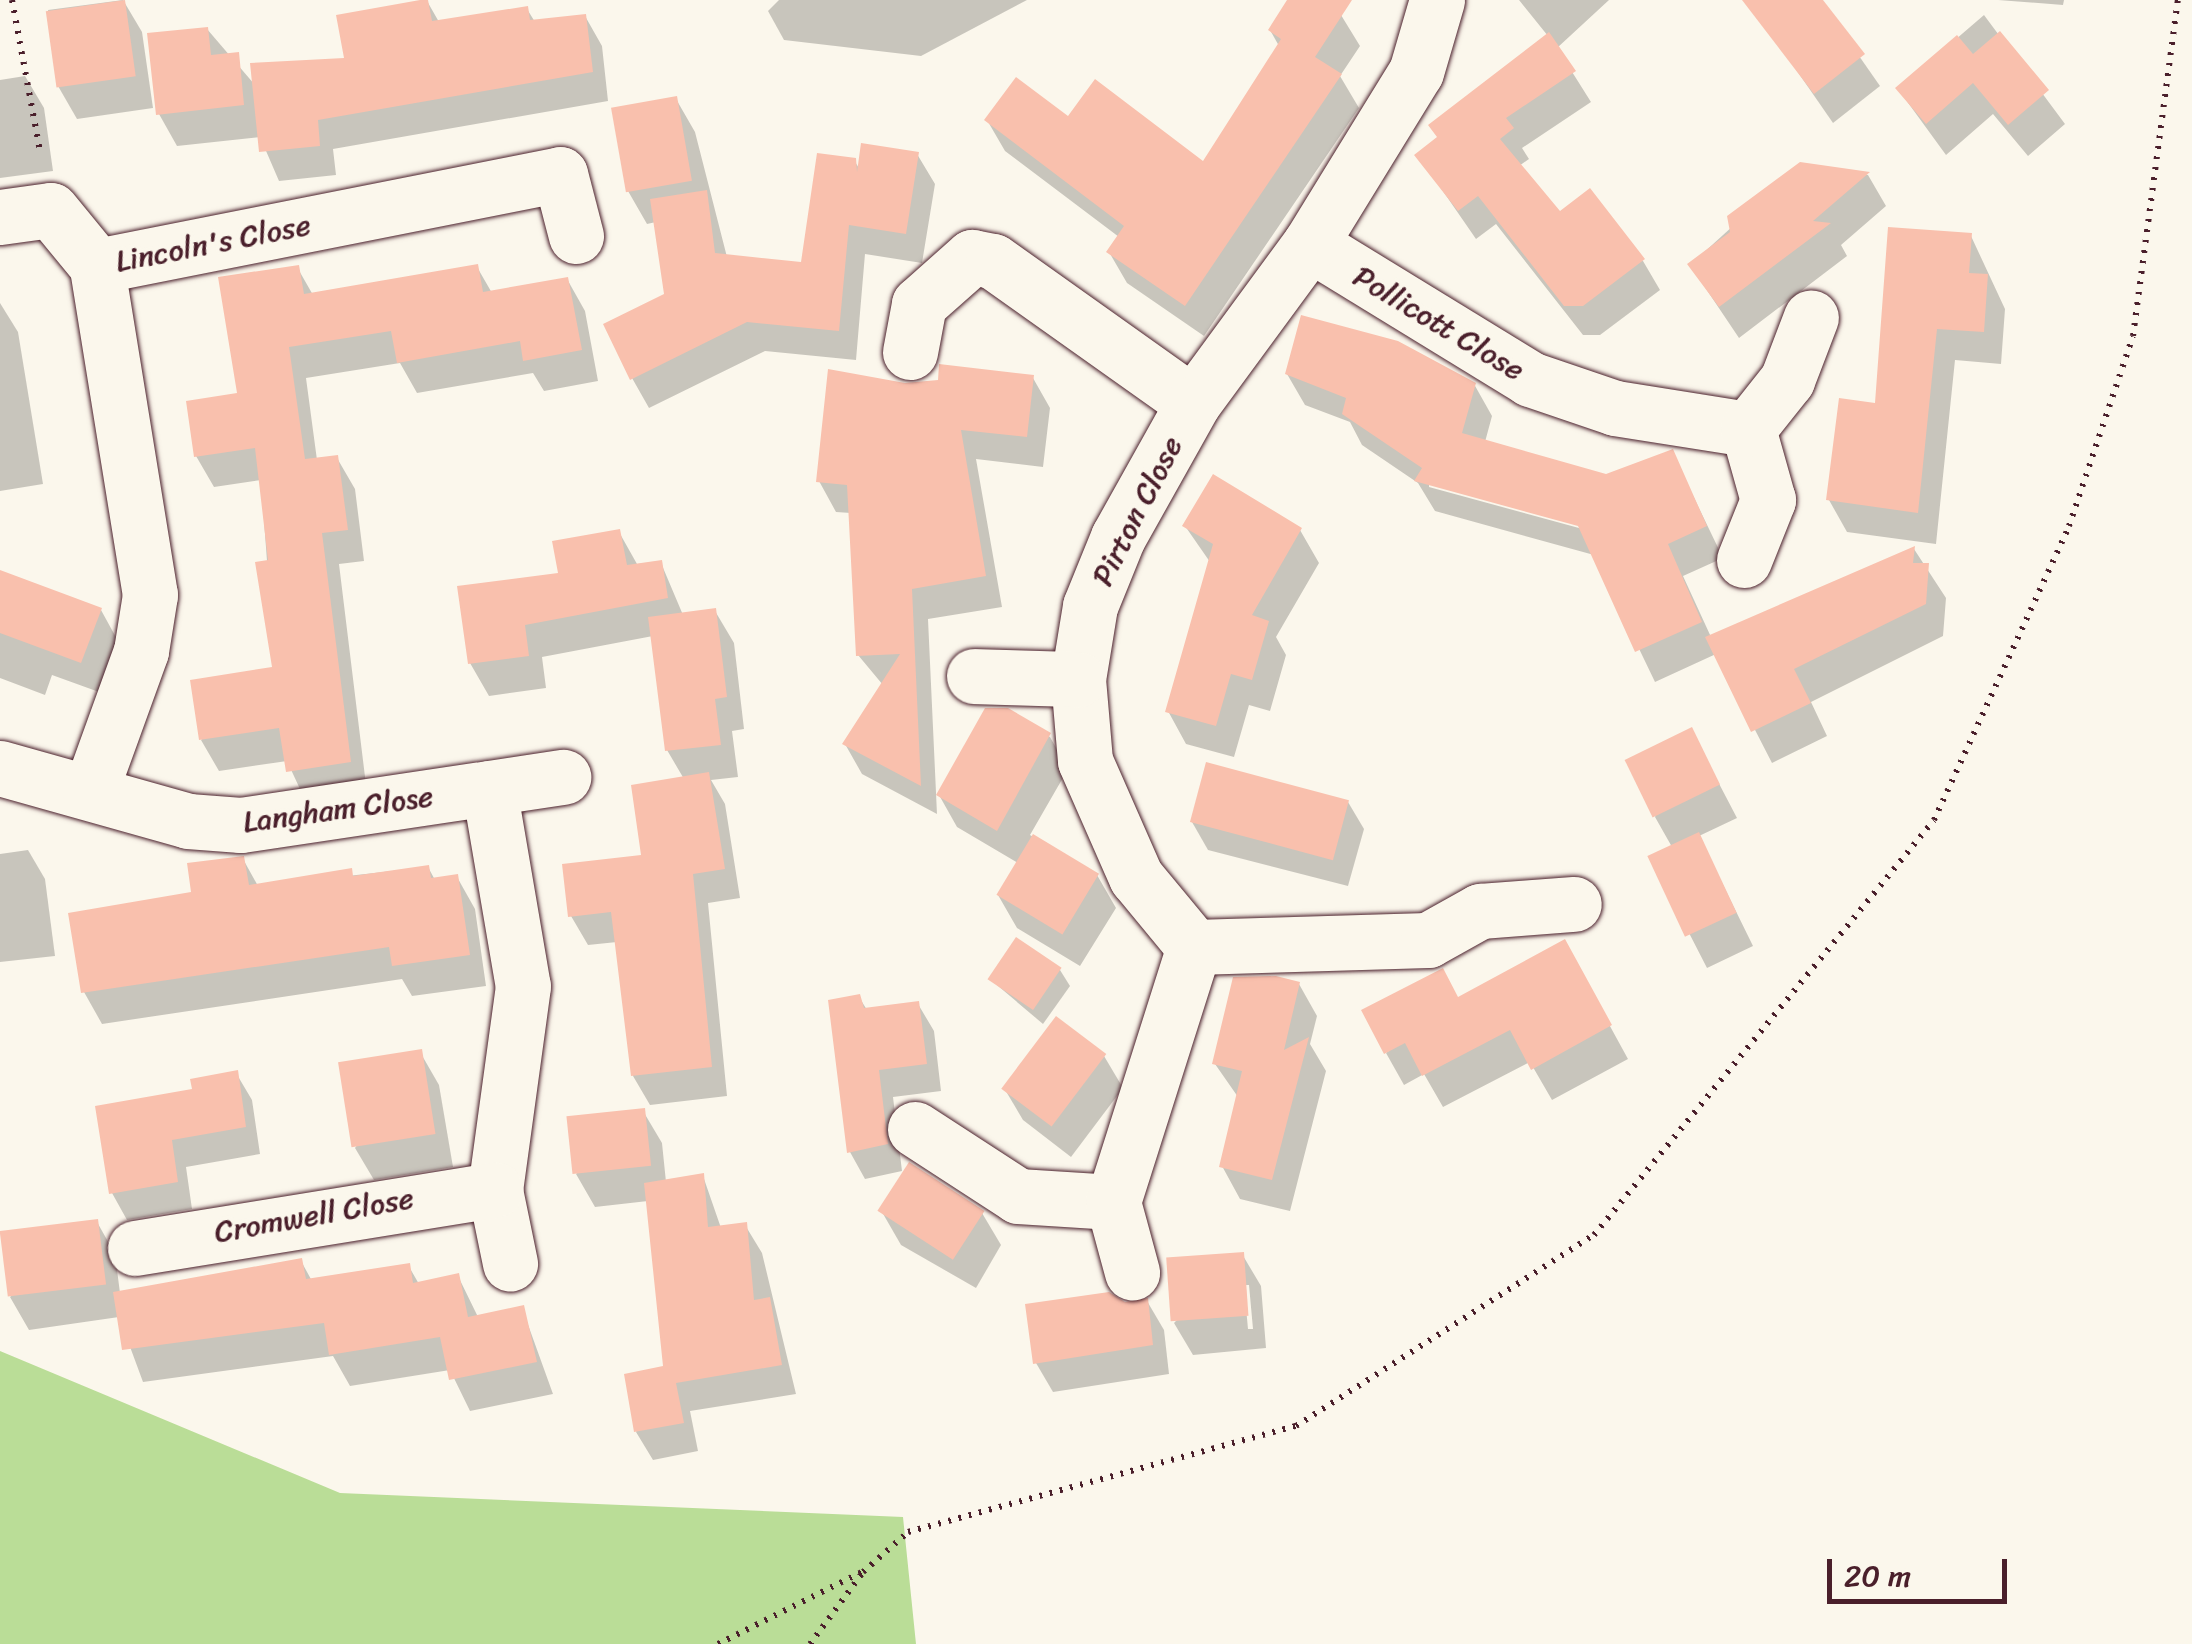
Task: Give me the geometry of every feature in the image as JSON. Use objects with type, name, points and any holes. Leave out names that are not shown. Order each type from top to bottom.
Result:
[{"type":"street","name":"Pirton Close","points":[[1194,947],[1109,827],[1085,760],[1078,679],[1090,606],[1118,536],[1193,404],[1310,244],[1416,72],[1437,0]]},
{"type":"street","name":"Lincoln's Close","points":[[90,792],[141,651],[150,595],[97,266],[560,174],[576,236]]},
{"type":"street","points":[[25,214],[97,266]]},
{"type":"street","name":"Pollicott Close","points":[[1310,244],[1530,379],[1615,408],[1748,430]]},
{"type":"street","name":"Pirton Close","points":[[910,352],[919,304],[972,257],[993,261],[1193,404]]},
{"type":"street","points":[[1744,560],[1768,500],[1748,430],[1786,380],[1811,318]]},
{"type":"street","points":[[974,676],[1078,679]]},
{"type":"street","name":"Langham Close","points":[[0,768],[188,821],[241,825],[562,777]]},
{"type":"street","points":[[490,788],[523,986],[495,1190],[510,1264]]},
{"type":"street","points":[[1132,1272],[1113,1202],[1194,947],[1428,940],[1480,911],[1574,904]]},
{"type":"street","points":[[915,1129],[1018,1196],[1113,1202]]},
{"type":"street","name":"Cromwell Close","points":[[134,1248],[495,1190]]},
{"type":"path","points":[[12,0],[25,214]]},
{"type":"path","points":[[810,1644],[863,1572],[908,1532],[1296,1426],[1594,1235],[1934,820],[2069,526],[2133,336],[2178,0]]},
{"type":"path","points":[[718,1644],[863,1572]]},
{"type":"green space","points":[[0,1351],[340,1493],[903,1517],[916,1644],[0,1644]]},
{"type":"building","points":[[125,0],[136,76],[56,87],[46,11]]},
{"type":"building","points":[[428,0],[432,21],[528,6],[530,20],[586,14],[593,72],[318,120],[320,146],[259,152],[250,63],[344,58],[336,15]]},
{"type":"building","points":[[1287,0],[1352,0],[1315,57],[1342,74],[1185,306],[1106,252],[1124,226],[984,120],[1016,77],[1068,116],[1095,79],[1203,161],[1281,39],[1268,30]]},
{"type":"building","points":[[1742,0],[1823,0],[1865,54],[1814,94]]},
{"type":"building","points":[[208,27],[211,55],[239,52],[244,105],[156,115],[147,33]]},
{"type":"building","points":[[2000,31],[2049,90],[2008,125],[1973,83],[1926,124],[1895,88],[1957,35],[1973,54]]},
{"type":"building","points":[[1549,32],[1576,71],[1506,118],[1514,128],[1500,139],[1560,211],[1590,188],[1645,259],[1583,306],[1564,306],[1478,196],[1458,211],[1414,155],[1437,137],[1428,125]]},
{"type":"building","points":[[677,96],[692,181],[626,192],[611,108]]},
{"type":"building","points":[[861,143],[919,152],[906,234],[849,225],[839,331],[747,322],[630,380],[603,324],[664,294],[650,199],[707,190],[715,253],[801,262],[817,153],[856,158],[857,172]]},
{"type":"building","points":[[1800,162],[1870,172],[1813,221],[1831,223],[1719,307],[1687,264],[1730,232],[1727,216]]},
{"type":"building","points":[[1888,227],[1972,233],[1969,273],[1988,274],[1984,332],[1937,329],[1918,513],[1826,500],[1839,398],[1875,403]]},
{"type":"building","points":[[478,264],[483,292],[568,277],[582,350],[523,361],[520,341],[397,363],[391,331],[289,347],[305,459],[338,455],[348,530],[322,533],[351,762],[286,772],[279,728],[199,740],[190,680],[272,667],[255,562],[268,560],[255,448],[194,457],[186,401],[237,393],[218,277],[299,265],[304,294]]},
{"type":"building","points":[[1301,315],[1398,341],[1476,383],[1462,433],[1606,474],[1673,449],[1707,526],[1668,544],[1702,622],[1635,652],[1578,526],[1414,481],[1422,468],[1342,414],[1346,398],[1285,374]]},
{"type":"building","points":[[939,364],[1034,375],[1027,437],[961,430],[986,576],[912,589],[921,786],[842,744],[900,654],[856,656],[847,485],[816,482],[828,369],[905,383],[938,380]]},
{"type":"building","points":[[1213,474],[1302,528],[1252,615],[1269,621],[1252,680],[1231,674],[1216,726],[1165,712],[1213,544],[1182,526]]},
{"type":"building","points":[[620,529],[627,565],[662,560],[668,598],[525,625],[529,656],[468,664],[457,586],[558,573],[552,541]]},
{"type":"building","points":[[1915,546],[1913,563],[1929,563],[1926,604],[1794,669],[1811,703],[1751,732],[1705,637]]},
{"type":"building","points":[[0,570],[102,608],[81,663],[0,633]]},
{"type":"building","points":[[716,608],[727,697],[715,699],[721,745],[665,751],[648,617]]},
{"type":"building","points":[[985,708],[1008,708],[1051,733],[997,831],[936,795]]},
{"type":"building","points":[[1692,727],[1720,785],[1653,817],[1625,760]]},
{"type":"building","points":[[1206,762],[1349,800],[1333,860],[1190,822]]},
{"type":"building","points":[[709,772],[725,869],[693,874],[712,1067],[631,1076],[611,912],[568,917],[562,864],[641,855],[631,785]]},
{"type":"building","points":[[1699,832],[1737,913],[1685,937],[1647,856]]},
{"type":"building","points":[[1033,834],[1099,874],[1062,935],[996,895]]},
{"type":"building","points":[[244,856],[249,885],[352,868],[353,876],[429,865],[431,878],[458,874],[470,955],[392,966],[389,947],[81,993],[68,913],[191,892],[187,863]]},
{"type":"building","points":[[1016,937],[1062,968],[1033,1010],[987,979]]},
{"type":"building","points":[[1565,939],[1612,1025],[1531,1070],[1510,1030],[1422,1076],[1405,1043],[1384,1054],[1361,1010],[1443,968],[1458,997]]},
{"type":"building","points":[[1276,976],[1300,982],[1284,1050],[1309,1037],[1272,1180],[1219,1167],[1242,1071],[1212,1064],[1233,977]]},
{"type":"building","points":[[860,994],[864,1008],[919,1001],[927,1064],[879,1070],[888,1144],[847,1153],[828,1000]]},
{"type":"building","points":[[1056,1016],[1106,1054],[1052,1127],[1001,1089]]},
{"type":"building","points":[[422,1049],[435,1134],[351,1147],[338,1062]]},
{"type":"building","points":[[238,1070],[246,1127],[172,1140],[178,1182],[109,1194],[95,1106],[192,1089],[190,1079]]},
{"type":"building","points":[[645,1108],[651,1166],[572,1174],[566,1116]]},
{"type":"building","points":[[909,1162],[984,1211],[953,1260],[877,1211]]},
{"type":"building","points":[[704,1173],[708,1227],[747,1222],[754,1300],[770,1297],[782,1365],[676,1383],[684,1423],[634,1432],[624,1374],[663,1366],[644,1183]]},
{"type":"building","points":[[98,1219],[106,1285],[8,1297],[0,1231]]},
{"type":"building","points":[[1244,1252],[1248,1316],[1171,1321],[1166,1257]]},
{"type":"building","points":[[302,1258],[306,1279],[410,1263],[413,1283],[459,1273],[468,1317],[524,1305],[537,1362],[449,1380],[440,1337],[329,1355],[324,1323],[122,1350],[113,1292]]},
{"type":"building","points":[[1109,1292],[1125,1302],[1148,1298],[1153,1345],[1033,1364],[1025,1304]]}]
